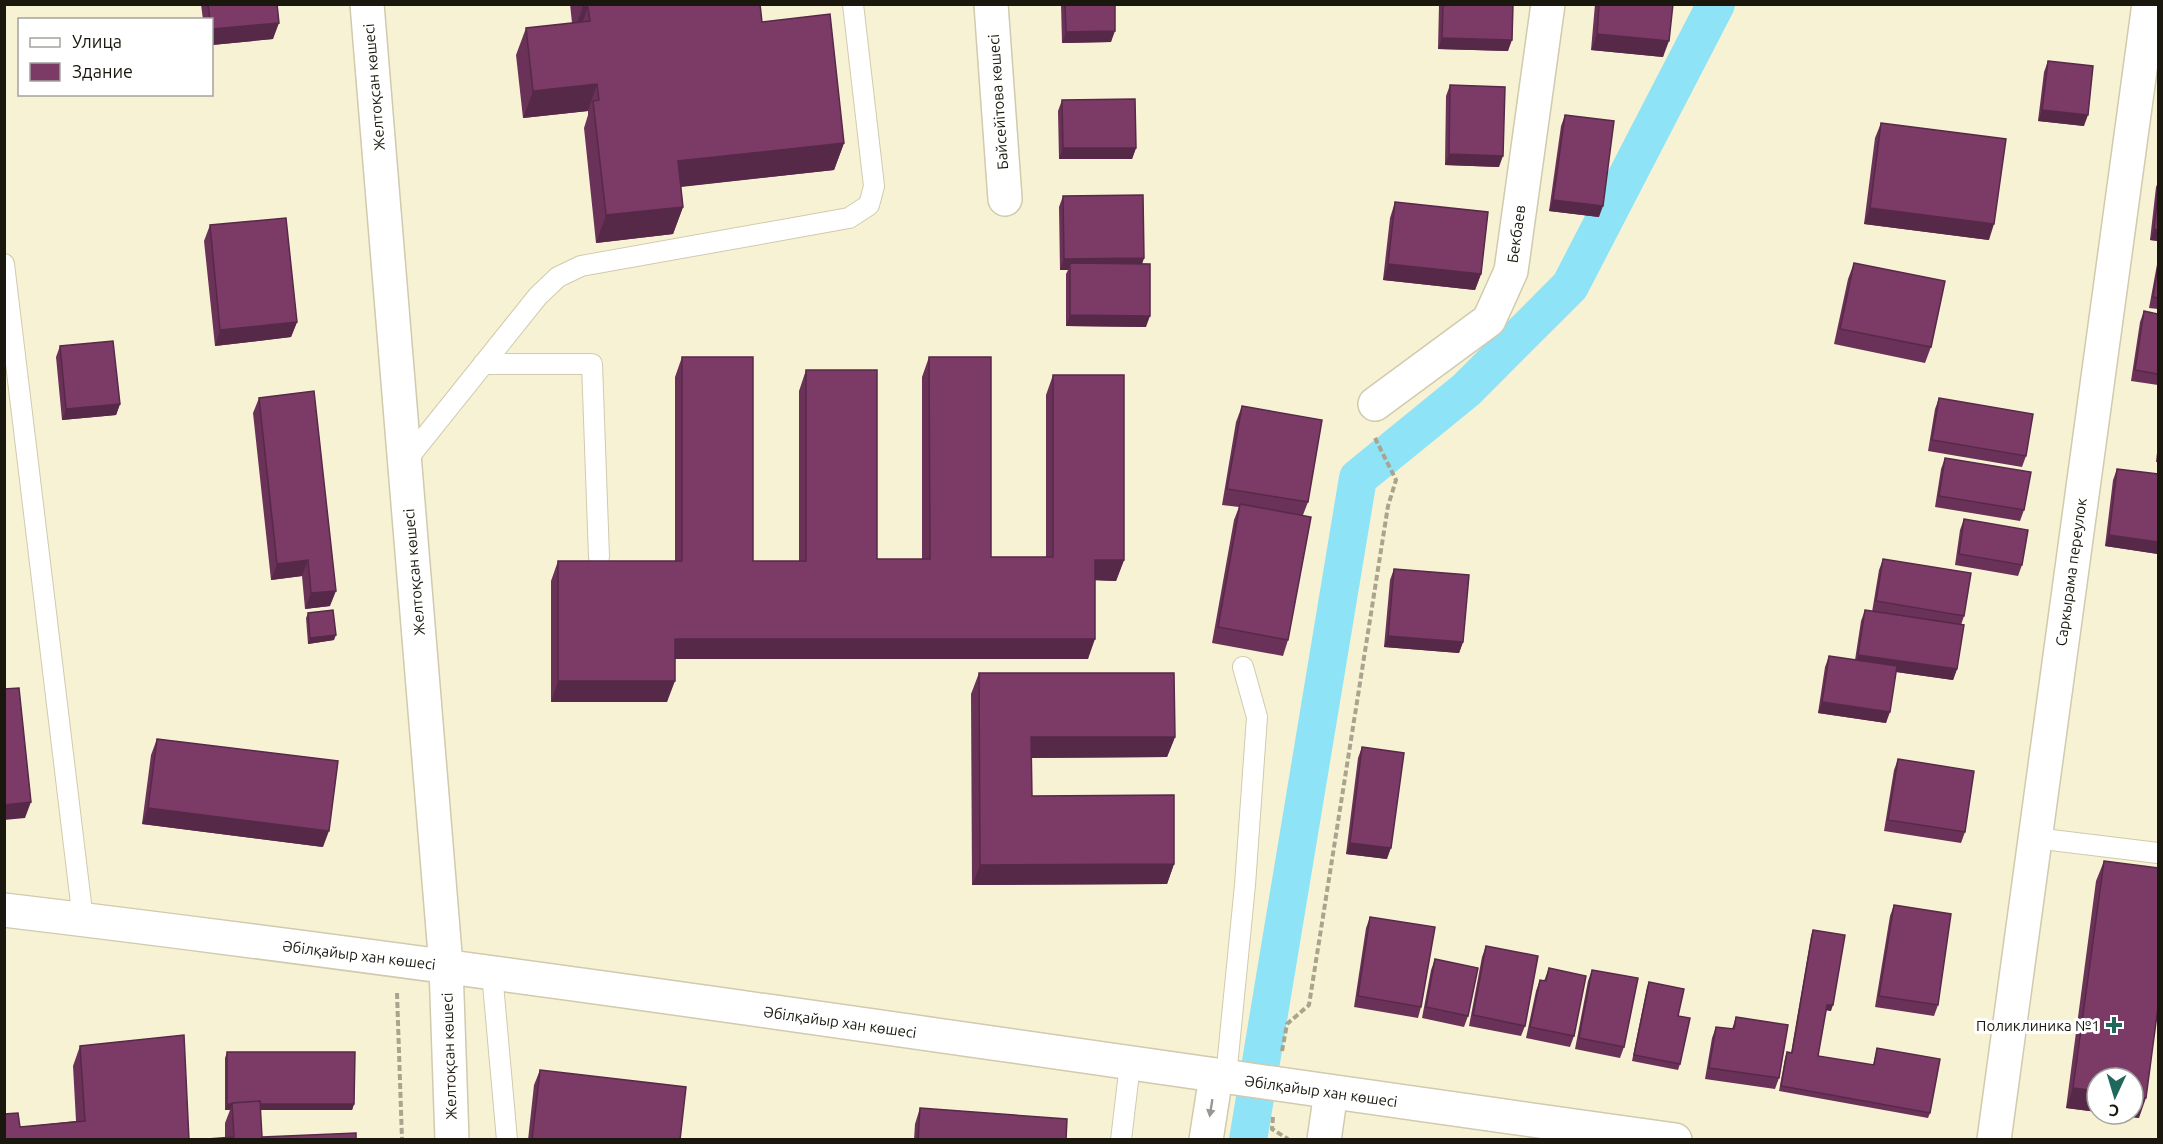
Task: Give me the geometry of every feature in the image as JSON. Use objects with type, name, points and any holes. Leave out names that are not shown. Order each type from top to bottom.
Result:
[{"type":"street","name":"Желтоқсан көшесі","points":[[368,4],[446,966],[452,1140]]},
{"type":"street","name":"Байсейітова көшесі","points":[[991,4],[1005,199]]},
{"type":"street","name":"Бекбаев","points":[[1373,417],[1489,320],[1511,271],[1548,4]]},
{"type":"street","name":"Саркырама переулок","points":[[1994,1140],[2149,4]]},
{"type":"street","name":"Әбілқайыр хан көшесі","points":[[4,910],[446,966],[1675,1140]]},
{"type":"street","points":[[1206,1140],[1221,1076]]},
{"type":"street","points":[[1324,1140],[1331,1092]]},
{"type":"lane","points":[[405,462],[538,296],[558,278],[581,266],[849,218],[869,205],[874,186],[853,4]]},
{"type":"lane","points":[[4,264],[83,920]]},
{"type":"lane","points":[[483,364],[592,364],[599,557]]},
{"type":"lane","points":[[1221,1076],[1245,885],[1257,717],[1243,667]]},
{"type":"lane","points":[[2035,838],[2158,853]]},
{"type":"lane","points":[[492,973],[507,1140]]},
{"type":"lane","points":[[1121,1140],[1130,1064]]},
{"type":"path","points":[[1276,1085],[1287,1024],[1309,1005],[1388,506],[1396,480],[1373,417]]},
{"type":"path","points":[[396,960],[402,1140]]},
{"type":"building","points":[[208,4],[277,4],[279,23],[213,29],[213,18],[210,18]]},
{"type":"building","points":[[583,4],[760,4],[762,22],[830,14],[844,143],[678,161],[683,207],[606,215],[593,101],[599,100],[597,84],[533,91],[526,28],[590,21],[588,7],[583,7]]},
{"type":"building","points":[[1065,4],[1115,4],[1115,31],[1066,32]]},
{"type":"building","points":[[1443,4],[1513,4],[1512,40],[1442,38]]},
{"type":"building","points":[[1599,4],[1673,4],[1669,41],[1597,34]]},
{"type":"building","points":[[2048,61],[2093,66],[2088,115],[2042,110]]},
{"type":"building","points":[[1450,85],[1505,87],[1503,156],[1449,154]]},
{"type":"building","points":[[1135,99],[1136,148],[1063,148],[1062,100]]},
{"type":"building","points":[[1565,115],[1614,121],[1603,206],[1553,200]]},
{"type":"building","points":[[1881,123],[2006,139],[1994,224],[1870,208]]},
{"type":"building","points":[[2158,192],[2158,230],[2154,229]]},
{"type":"building","points":[[1143,195],[1144,258],[1064,259],[1063,196]]},
{"type":"building","points":[[1395,202],[1488,212],[1481,274],[1388,264]]},
{"type":"building","points":[[286,218],[297,322],[220,330],[210,225]]},
{"type":"building","points":[[1070,263],[1150,264],[1150,316],[1070,315]]},
{"type":"building","points":[[1854,263],[1945,281],[1931,347],[1840,329]]},
{"type":"building","points":[[2158,266],[2158,298],[2153,297]]},
{"type":"building","points":[[2144,311],[2158,314],[2158,374],[2135,370]]},
{"type":"building","points":[[113,341],[120,404],[66,409],[60,346]]},
{"type":"building","points":[[682,357],[753,357],[753,561],[806,561],[806,370],[877,370],[877,559],[930,559],[929,357],[991,357],[991,557],[1053,557],[1053,375],[1124,375],[1124,560],[1095,560],[1095,639],[675,639],[675,681],[558,681],[558,561],[682,561]]},
{"type":"building","points":[[314,391],[336,591],[311,593],[308,560],[277,564],[259,398]]},
{"type":"building","points":[[1939,398],[2033,414],[2026,456],[1932,440]]},
{"type":"building","points":[[1242,406],[1322,420],[1308,502],[1227,489]]},
{"type":"building","points":[[1945,458],[2031,472],[2024,510],[1939,496]]},
{"type":"building","points":[[2117,469],[2158,474],[2158,542],[2109,535]]},
{"type":"building","points":[[1240,504],[1311,517],[1288,640],[1218,627]]},
{"type":"building","points":[[1964,519],[2028,530],[2022,565],[1959,554]]},
{"type":"building","points":[[1883,559],[1971,573],[1964,616],[1876,601]]},
{"type":"building","points":[[1394,569],[1469,575],[1463,642],[1388,636]]},
{"type":"building","points":[[333,610],[336,635],[310,638],[308,613]]},
{"type":"building","points":[[1865,610],[1964,625],[1957,669],[1858,655]]},
{"type":"building","points":[[1829,656],[1897,666],[1890,712],[1822,702]]},
{"type":"building","points":[[979,673],[1174,673],[1175,737],[1031,737],[1032,796],[1174,795],[1174,864],[980,865]]},
{"type":"building","points":[[19,688],[31,802],[4,805],[4,689]]},
{"type":"building","points":[[157,739],[338,761],[329,831],[148,808]]},
{"type":"building","points":[[1362,747],[1404,753],[1391,848],[1350,843]]},
{"type":"building","points":[[1898,759],[1974,771],[1965,832],[1888,820]]},
{"type":"building","name":"Поликлиника №1","points":[[2104,861],[2158,868],[2158,1007],[2146,1098],[2145,1066],[2085,1066],[2085,1090],[2073,1088]]},
{"type":"building","points":[[1894,905],[1951,914],[1938,1005],[1879,996]]},
{"type":"building","points":[[1370,917],[1435,927],[1421,1007],[1358,996]]},
{"type":"building","points":[[1813,930],[1845,935],[1833,1005],[1827,1005],[1818,1056],[1874,1065],[1877,1048],[1940,1059],[1930,1113],[1781,1086],[1787,1052],[1792,1053]]},
{"type":"building","points":[[1486,946],[1538,956],[1525,1026],[1473,1015]]},
{"type":"building","points":[[1435,959],[1478,968],[1468,1016],[1426,1007]]},
{"type":"building","points":[[1549,968],[1586,976],[1574,1036],[1530,1027],[1540,980],[1546,981]]},
{"type":"building","points":[[1592,970],[1638,978],[1624,1047],[1579,1038]]},
{"type":"building","points":[[1649,982],[1684,989],[1678,1016],[1690,1018],[1680,1064],[1634,1055]]},
{"type":"building","points":[[1736,1017],[1788,1025],[1779,1078],[1709,1068],[1716,1027],[1734,1029]]},
{"type":"building","points":[[184,1035],[189,1140],[4,1140],[4,1114],[18,1113],[20,1127],[85,1121],[80,1046]]},
{"type":"building","points":[[227,1052],[355,1052],[354,1104],[260,1104],[260,1101],[227,1104]]},
{"type":"building","points":[[540,1070],[686,1087],[680,1140],[532,1140]]},
{"type":"building","points":[[260,1101],[262,1137],[356,1133],[356,1140],[194,1140],[234,1137],[232,1103]]},
{"type":"building","points":[[920,1108],[1067,1119],[1066,1140],[918,1140]]},
{"type":"waterway","points":[[1248,1140],[1358,478],[1466,390],[1570,286],[1716,4]]},
{"type":"place","name":"Поликлиника №1","points":[[2114,1025]]}]
